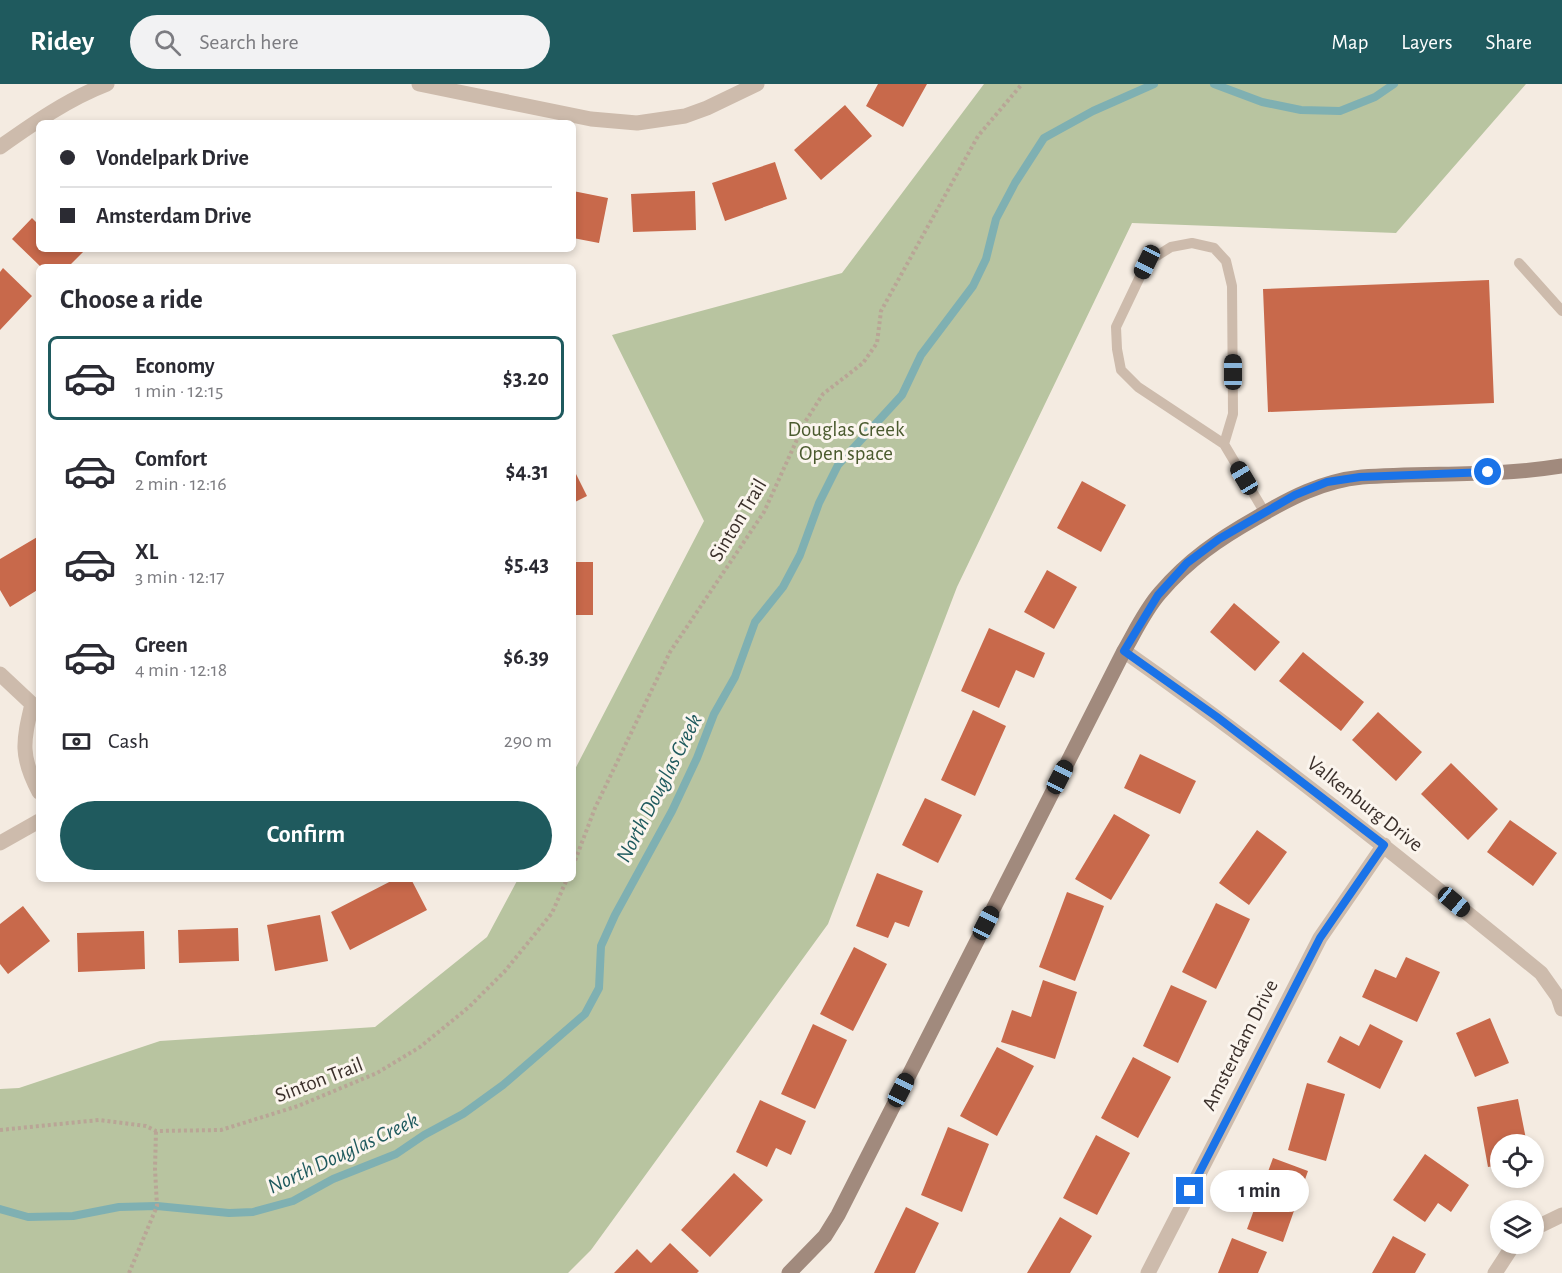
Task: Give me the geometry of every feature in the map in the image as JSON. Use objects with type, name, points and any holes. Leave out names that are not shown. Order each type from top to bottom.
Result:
[{"type":"street","points":[[38,120],[91,90],[107,84]]},
{"type":"street","points":[[419,84],[591,119],[637,123],[685,116],[758,84]]},
{"type":"street","points":[[0,147],[36,121]]},
{"type":"street","points":[[789,1273],[825,1236],[838,1215],[1124,651],[1158,595],[1187,563],[1219,539],[1295,495],[1327,482],[1360,477],[1531,471],[1562,466]]},
{"type":"street","name":"Valkenburg Drive","points":[[1124,651],[1217,717],[1384,845],[1541,973],[1558,997],[1562,1009]]},
{"type":"street","points":[[0,675],[36,700],[25,736],[24,756],[36,786]]},
{"type":"street","points":[[0,843],[36,823]]},
{"type":"street","name":"Amsterdam Drive","points":[[1148,1273],[1320,938],[1384,845]]},
{"type":"street","points":[[1544,1224],[1562,1215]]},
{"type":"street","points":[[1495,1273],[1507,1254]]},
{"type":"lane","points":[[1224,444],[1233,414],[1232,286],[1226,261],[1214,248],[1192,243],[1171,247],[1147,262],[1116,327],[1121,370],[1138,387],[1224,444],[1265,513]]},
{"type":"lane","points":[[1519,262],[1562,311]]},
{"type":"path","name":"Sinton Trail","points":[[576,858],[595,808],[670,652],[764,512],[805,422],[823,394],[863,363],[877,343],[881,311],[978,136],[1022,84]]},
{"type":"path","name":"Sinton Trail","points":[[0,1130],[99,1120],[146,1126],[156,1131],[221,1130],[298,1106],[377,1073],[420,1047],[468,1007],[506,970],[552,913],[566,882]]},
{"type":"path","points":[[129,1273],[157,1206],[156,1131]]},
{"type":"green space","name":"Douglas Creek Open space","points":[[984,84],[1526,84],[1396,233],[1132,223],[957,587],[828,924],[591,1250],[568,1273],[0,1273],[0,1089],[19,1088],[160,1041],[375,1027],[487,937],[516,882],[576,882],[576,767],[704,521],[612,335],[842,273]]},
{"type":"building","points":[[878,84],[927,84],[903,127],[866,106]]},
{"type":"building","points":[[845,105],[872,136],[821,180],[794,150]]},
{"type":"building","points":[[775,162],[787,199],[725,221],[712,183]]},
{"type":"building","points":[[695,191],[696,230],[633,232],[631,194]]},
{"type":"building","points":[[576,192],[608,198],[599,243],[576,239]]},
{"type":"building","points":[[32,218],[36,222],[36,252],[83,252],[71,264],[38,264],[12,239]]},
{"type":"building","points":[[3,268],[32,296],[0,330],[0,272]]},
{"type":"building","points":[[1489,280],[1494,403],[1268,412],[1263,289]]},
{"type":"building","points":[[576,474],[587,496],[576,502]]},
{"type":"building","points":[[1082,481],[1126,505],[1101,552],[1057,528]]},
{"type":"building","points":[[36,538],[36,591],[10,607],[0,590],[0,559]]},
{"type":"building","points":[[576,562],[593,562],[593,615],[576,615]]},
{"type":"building","points":[[1047,570],[1077,587],[1054,629],[1024,612]]},
{"type":"building","points":[[1234,603],[1280,642],[1255,671],[1210,632]]},
{"type":"building","points":[[989,628],[1045,653],[1034,678],[1016,670],[999,708],[961,691]]},
{"type":"building","points":[[1303,652],[1364,702],[1341,731],[1279,681]]},
{"type":"building","points":[[973,710],[1006,726],[975,796],[941,780]]},
{"type":"building","points":[[1378,712],[1422,752],[1396,781],[1352,740]]},
{"type":"building","points":[[1140,754],[1196,781],[1180,814],[1124,788]]},
{"type":"building","points":[[1451,763],[1498,809],[1468,840],[1421,794]]},
{"type":"building","points":[[925,798],[962,815],[938,863],[902,845]]},
{"type":"building","points":[[1114,814],[1150,835],[1111,900],[1075,879]]},
{"type":"building","points":[[1510,820],[1557,853],[1533,886],[1487,852]]},
{"type":"building","points":[[1257,830],[1287,852],[1249,905],[1219,883]]},
{"type":"building","points":[[877,873],[923,891],[909,927],[895,922],[888,938],[856,926]]},
{"type":"building","points":[[389,882],[413,882],[427,910],[350,950],[331,912]]},
{"type":"building","points":[[1067,892],[1104,906],[1075,981],[1039,967]]},
{"type":"building","points":[[1216,903],[1250,919],[1216,989],[1182,972]]},
{"type":"building","points":[[23,906],[50,941],[8,974],[0,964],[0,924]]},
{"type":"building","points":[[320,915],[328,961],[275,971],[267,925]]},
{"type":"building","points":[[238,928],[239,961],[179,963],[178,930]]},
{"type":"building","points":[[144,931],[145,969],[78,972],[77,933]]},
{"type":"building","points":[[854,947],[887,964],[853,1031],[820,1014]]},
{"type":"building","points":[[1406,957],[1440,972],[1417,1022],[1362,997],[1375,969],[1396,978]]},
{"type":"building","points":[[1043,980],[1077,992],[1055,1059],[1001,1042],[1012,1010],[1031,1017]]},
{"type":"building","points":[[1171,985],[1207,1001],[1178,1063],[1143,1046]]},
{"type":"building","points":[[1490,1018],[1509,1063],[1475,1077],[1456,1033]]},
{"type":"building","points":[[813,1024],[847,1040],[815,1109],[781,1094]]},
{"type":"building","points":[[1370,1024],[1403,1041],[1380,1089],[1327,1062],[1340,1036],[1359,1046]]},
{"type":"building","points":[[997,1047],[1034,1066],[997,1136],[960,1116]]},
{"type":"building","points":[[1133,1057],[1171,1077],[1138,1138],[1101,1118]]},
{"type":"building","points":[[1307,1083],[1345,1094],[1326,1161],[1288,1150]]},
{"type":"building","points":[[1518,1099],[1525,1134],[1490,1134],[1490,1167],[1488,1167],[1477,1107]]},
{"type":"building","points":[[760,1100],[806,1121],[791,1155],[776,1148],[767,1167],[736,1152]]},
{"type":"building","points":[[948,1127],[989,1144],[962,1212],[921,1195]]},
{"type":"building","points":[[1096,1135],[1130,1153],[1097,1215],[1063,1198]]},
{"type":"building","points":[[1425,1154],[1469,1185],[1451,1212],[1438,1203],[1425,1222],[1393,1200]]},
{"type":"building","points":[[1273,1158],[1308,1171],[1283,1242],[1247,1229]]},
{"type":"building","points":[[734,1173],[763,1200],[710,1257],[681,1230]]},
{"type":"building","points":[[906,1207],[939,1223],[915,1273],[874,1273]]},
{"type":"building","points":[[1060,1217],[1092,1236],[1070,1273],[1027,1273]]},
{"type":"building","points":[[1393,1236],[1426,1254],[1415,1273],[1372,1273]]},
{"type":"building","points":[[1232,1238],[1267,1252],[1258,1273],[1218,1273]]},
{"type":"building","points":[[670,1243],[699,1271],[697,1273],[614,1273],[637,1249],[651,1263]]},
{"type":"waterway","name":"North Douglas Creek","points":[[0,1209],[28,1217],[73,1216],[119,1207],[157,1206],[229,1213],[253,1212],[293,1201],[333,1179],[396,1154],[424,1135],[463,1114],[503,1085],[585,1014],[599,988],[601,946],[615,915],[672,811],[697,758],[714,714],[735,677],[755,622],[783,587],[800,555],[819,503],[838,465],[902,395],[921,355],[973,286],[986,259],[996,219],[1015,183],[1044,138],[1093,111],[1154,84]]},
{"type":"waterway","name":"North Douglas Creek","points":[[1214,84],[1262,102],[1301,110],[1340,111],[1375,97],[1394,84]]},
{"type":"route","points":[[1190,1191],[1320,938],[1384,845],[1217,717],[1124,651],[1158,595],[1187,563],[1219,539],[1295,495],[1327,482],[1360,477],[1488,472]]}]
